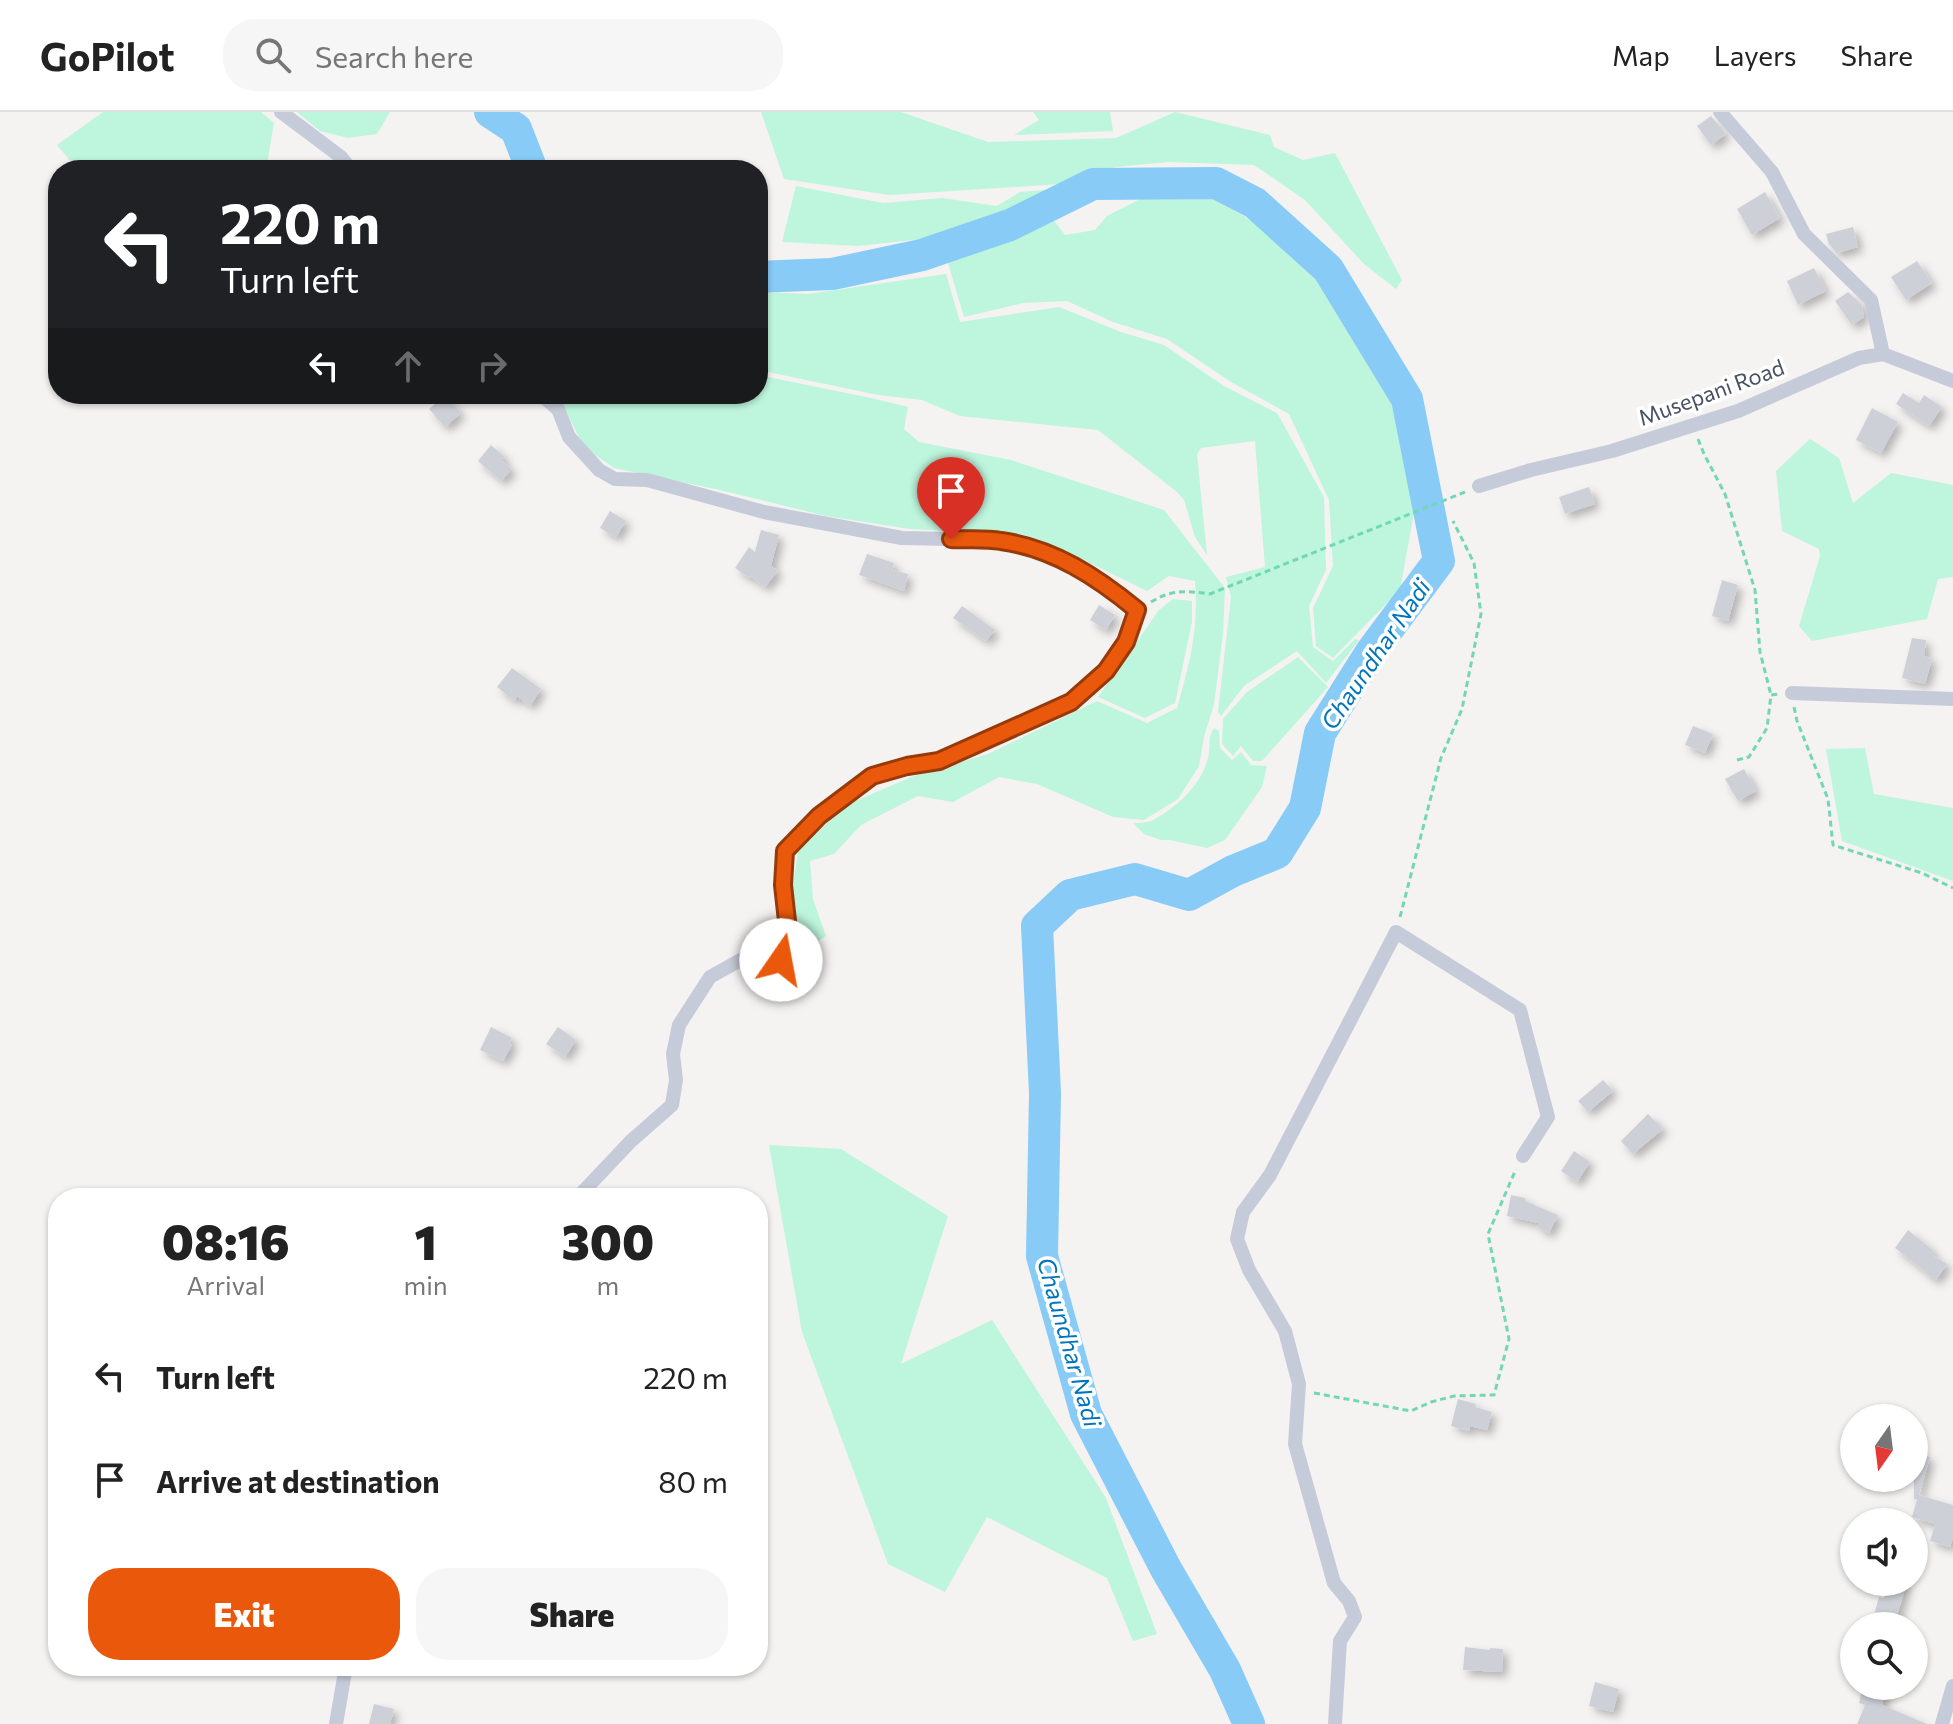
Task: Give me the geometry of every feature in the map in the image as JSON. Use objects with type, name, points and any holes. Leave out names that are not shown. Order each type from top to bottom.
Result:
[{"type":"street","points":[[281,112],[343,160]]},
{"type":"street","points":[[1720,112],[1772,172],[1804,234],[1871,300],[1883,354],[1953,381]]},
{"type":"street","name":"Musepani Road","points":[[1479,486],[1612,451],[1738,411],[1859,358],[1883,354]]},
{"type":"street","points":[[552,404],[558,409],[569,437],[599,470],[615,479],[647,480],[764,512],[902,538],[1000,540],[1046,551],[1102,582],[1137,610],[1126,642],[1106,671],[1071,702],[939,761],[872,776],[819,816],[785,851],[783,885],[790,948],[781,960],[744,958],[710,977],[679,1025],[673,1054],[676,1080],[672,1105],[631,1141],[586,1188]]},
{"type":"street","points":[[1792,693],[1953,699]]},
{"type":"street","points":[[1335,1724],[1340,1641],[1355,1617],[1349,1601],[1334,1583],[1295,1444],[1299,1384],[1285,1331],[1249,1270],[1237,1239],[1243,1212],[1270,1175],[1396,932],[1520,1010],[1548,1117],[1523,1156]]},
{"type":"street","points":[[336,1724],[344,1676]]},
{"type":"street","points":[[1942,1724],[1953,1686]]},
{"type":"path","points":[[1692,424],[1725,494],[1755,590],[1760,652],[1771,695],[1767,728],[1749,757],[1737,760]]},
{"type":"path","points":[[1137,610],[1164,594],[1185,591],[1210,594],[1479,486]]},
{"type":"path","points":[[1396,932],[1441,758],[1462,709],[1481,614],[1474,563],[1453,521]]},
{"type":"path","points":[[1771,695],[1792,693],[1797,721],[1828,799],[1833,845],[1922,873],[1953,888]]},
{"type":"path","points":[[1298,1390],[1411,1411],[1454,1396],[1494,1395],[1509,1339],[1488,1234],[1523,1156]]},
{"type":"green space","points":[[103,112],[261,112],[274,123],[268,160],[70,160],[57,145]]},
{"type":"green space","points":[[297,112],[390,112],[377,134],[348,138],[320,131]]},
{"type":"green space","points":[[761,112],[901,112],[988,142],[1116,138],[1175,112],[1270,135],[1274,147],[1303,160],[1335,153],[1402,280],[1396,289],[1364,264],[1305,200],[1254,165],[1169,162],[1115,167],[1077,183],[889,195],[784,179]]},
{"type":"green space","points":[[1033,112],[1110,112],[1113,131],[1014,135],[1039,120]]},
{"type":"green space","points":[[796,186],[883,203],[942,198],[997,206],[1020,192],[1044,190],[1056,193],[1000,217],[922,239],[858,246],[782,242]]},
{"type":"green space","points":[[1144,197],[1213,199],[1266,228],[1318,281],[1360,342],[1398,413],[1416,502],[1400,590],[1333,658],[1316,646],[1313,608],[1333,566],[1329,500],[1289,414],[1231,382],[1167,339],[1113,322],[1067,301],[1023,303],[964,317],[948,263],[1052,218],[1065,235],[1095,230],[1107,216]]},
{"type":"green space","points":[[946,274],[960,322],[1059,307],[1121,332],[1164,345],[1224,386],[1277,413],[1324,497],[1326,570],[1309,606],[1313,647],[1333,661],[1355,639],[1359,640],[1326,683],[1297,651],[1244,686],[1221,716],[1218,712],[1231,597],[1226,577],[1265,567],[1255,441],[1201,448],[1197,454],[1207,555],[1195,537],[1184,500],[1098,430],[960,416],[922,400],[878,395],[768,372],[768,292],[808,294]]},
{"type":"green space","points":[[768,377],[908,407],[904,429],[919,442],[1011,460],[1164,510],[1225,588],[1214,704],[1199,766],[1178,799],[1144,820],[1113,817],[1037,784],[999,777],[953,802],[918,796],[861,825],[834,854],[810,861],[813,899],[826,936],[800,952],[790,908],[798,851],[846,805],[914,776],[988,754],[1097,701],[1147,723],[1177,708],[1192,645],[1196,615],[1195,581],[1169,576],[1147,591],[1025,536],[910,529],[826,516],[614,468],[584,447],[562,404],[768,404]]},
{"type":"green space","points":[[1810,439],[1839,458],[1853,503],[1891,473],[1953,485],[1953,577],[1938,579],[1927,619],[1812,641],[1799,626],[1820,556],[1819,549],[1782,531],[1776,471]]},
{"type":"green space","points":[[1173,599],[1192,601],[1192,622],[1175,703],[1145,718],[1098,697],[1159,610]]},
{"type":"green space","points":[[1298,657],[1328,687],[1262,761],[1253,761],[1241,746],[1233,756],[1222,744],[1223,719],[1247,692]]},
{"type":"green space","points":[[1214,728],[1219,731],[1220,748],[1232,760],[1241,752],[1251,765],[1267,766],[1262,787],[1225,840],[1207,848],[1144,834],[1133,823],[1151,821],[1169,810],[1187,795],[1200,777]]},
{"type":"green space","points":[[1865,748],[1874,794],[1953,808],[1953,881],[1842,841],[1826,749]]},
{"type":"green space","points":[[769,1145],[841,1149],[948,1216],[901,1364],[992,1320],[1106,1498],[1157,1634],[1133,1641],[1107,1578],[987,1517],[945,1592],[888,1564],[802,1332]]},
{"type":"building","points":[[1711,116],[1726,134],[1711,145],[1697,126]]},
{"type":"building","points":[[1765,192],[1780,218],[1752,235],[1737,209]]},
{"type":"building","points":[[1853,227],[1858,247],[1837,253],[1829,244],[1826,234]]},
{"type":"building","points":[[1917,261],[1932,283],[1906,300],[1891,277]]},
{"type":"building","points":[[1814,268],[1826,291],[1798,305],[1787,281]]},
{"type":"building","points":[[1848,292],[1862,305],[1864,317],[1852,325],[1835,301]]},
{"type":"building","points":[[1903,393],[1919,403],[1924,395],[1942,407],[1929,426],[1896,404]]},
{"type":"building","points":[[435,404],[453,404],[461,413],[445,427],[429,409]]},
{"type":"building","points":[[1872,408],[1898,422],[1881,453],[1856,440]]},
{"type":"building","points":[[491,445],[505,457],[501,460],[512,469],[501,481],[478,461]]},
{"type":"building","points":[[1589,487],[1595,504],[1565,514],[1559,497]]},
{"type":"building","points":[[610,511],[626,521],[616,537],[600,528]]},
{"type":"building","points":[[761,530],[779,535],[771,566],[778,571],[765,587],[735,568],[749,547],[755,552]]},
{"type":"building","points":[[867,554],[894,563],[892,570],[908,574],[904,591],[859,575]]},
{"type":"building","points":[[1722,580],[1738,585],[1728,621],[1712,616]]},
{"type":"building","points":[[1099,605],[1115,615],[1106,630],[1090,620]]},
{"type":"building","points":[[962,606],[995,630],[986,641],[953,618]]},
{"type":"building","points":[[1912,638],[1926,640],[1924,656],[1932,659],[1925,684],[1902,678]]},
{"type":"building","points":[[512,668],[541,689],[530,706],[517,696],[514,701],[497,687]]},
{"type":"building","points":[[1693,726],[1713,734],[1705,753],[1685,745]]},
{"type":"building","points":[[1744,769],[1756,791],[1738,801],[1725,779]]},
{"type":"building","points":[[491,1027],[512,1038],[509,1043],[512,1045],[503,1061],[480,1050]]},
{"type":"building","points":[[558,1027],[576,1040],[565,1057],[546,1044]]},
{"type":"building","points":[[1603,1080],[1613,1091],[1588,1112],[1578,1101]]},
{"type":"building","points":[[1648,1114],[1663,1129],[1633,1154],[1621,1141]]},
{"type":"building","points":[[1574,1151],[1590,1162],[1577,1182],[1561,1171]]},
{"type":"building","points":[[1511,1195],[1525,1198],[1525,1201],[1558,1215],[1549,1233],[1537,1227],[1539,1223],[1507,1216]]},
{"type":"building","points":[[1908,1230],[1934,1251],[1931,1254],[1947,1264],[1936,1280],[1895,1248]]},
{"type":"building","points":[[1458,1399],[1492,1412],[1487,1430],[1470,1426],[1469,1431],[1451,1426]]},
{"type":"building","points":[[1914,1492],[1920,1492],[1919,1495],[1953,1505],[1950,1547],[1930,1541],[1935,1524],[1928,1522],[1928,1508],[1914,1508],[1917,1499],[1914,1499]]},
{"type":"building","points":[[1903,1596],[1898,1612],[1875,1612],[1879,1597]]},
{"type":"building","points":[[1465,1647],[1503,1649],[1502,1672],[1463,1670]]},
{"type":"building","points":[[1595,1682],[1619,1689],[1613,1712],[1589,1706]]},
{"type":"building","points":[[1860,1700],[1883,1700],[1882,1705],[1927,1724],[1857,1724],[1865,1705],[1859,1703]]},
{"type":"building","points":[[374,1704],[394,1709],[390,1724],[369,1724]]},
{"type":"waterway","name":"Chaundhar Nadi","points":[[490,112],[516,129],[528,160]]},
{"type":"waterway","name":"Chaundhar Nadi","points":[[768,277],[832,274],[922,255],[1010,225],[1093,184],[1216,183],[1255,203],[1328,269],[1407,399],[1439,561],[1371,652],[1320,733],[1305,808],[1277,853],[1233,871],[1189,895],[1135,879],[1070,895],[1037,926],[1045,1093],[1042,1256],[1086,1414],[1166,1569],[1225,1670],[1249,1724]]},
{"type":"route","points":[[781,960],[790,948],[783,885],[785,851],[819,816],[872,776],[939,761],[1071,702],[1106,671],[1126,642],[1137,610],[1102,582],[1046,551],[1000,540],[951,539]]}]
